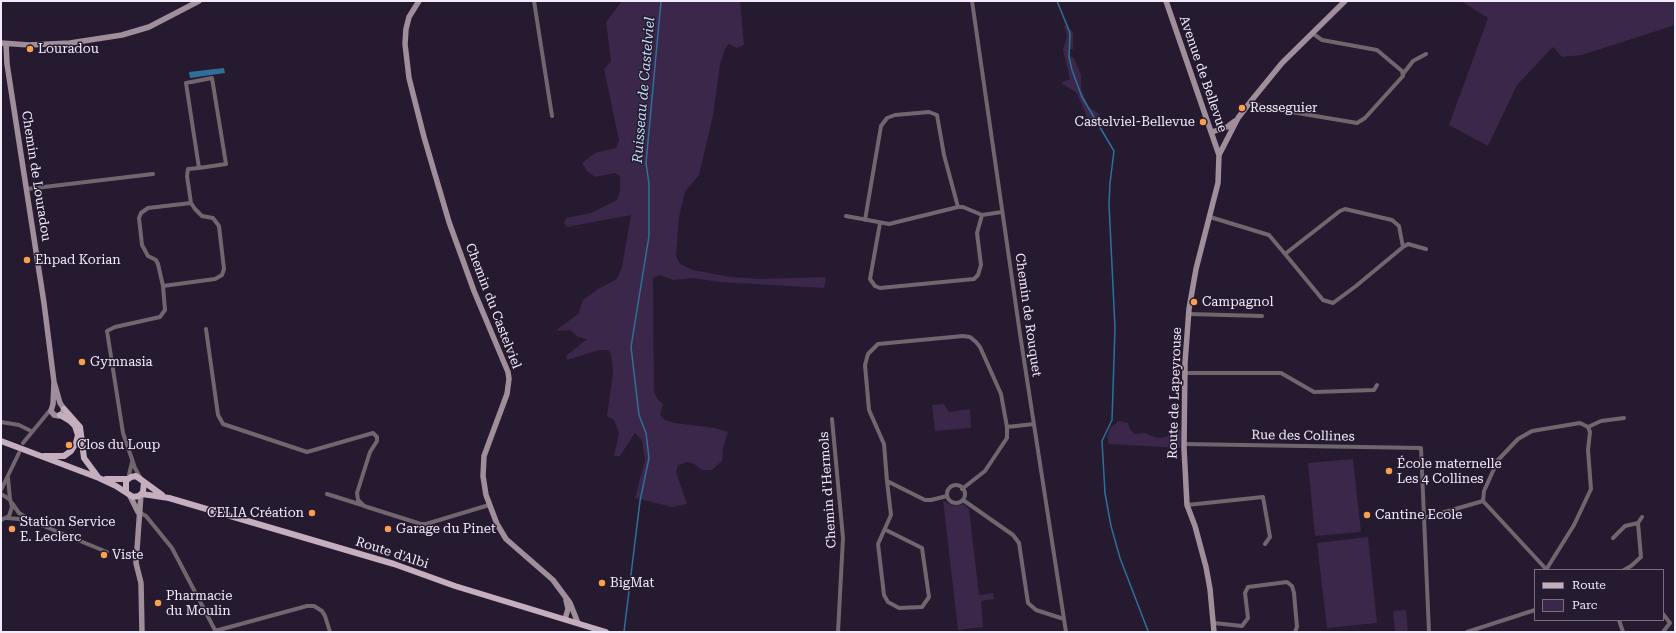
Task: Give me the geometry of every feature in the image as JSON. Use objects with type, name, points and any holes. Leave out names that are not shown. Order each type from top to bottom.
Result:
[{"type":"main road","points":[[1,441],[99,478],[136,497],[142,494],[145,487],[142,480],[136,476],[116,481],[99,478],[88,467],[84,458],[80,427],[64,409]]},
{"type":"main road","points":[[40,457],[64,456],[71,451],[76,443],[78,435],[75,426],[70,421],[57,415]]},
{"type":"main road","points":[[128,479],[125,484],[128,493]]},
{"type":"main road","name":"Route d'Albi","points":[[142,480],[153,490],[169,498]]},
{"type":"main road","name":"Route d'Albi","points":[[142,494],[169,498],[394,564],[455,586],[606,632]]},
{"type":"street","points":[[3,44],[70,43],[122,35],[149,27],[199,1]]},
{"type":"street","name":"Chemin du Castelviel","points":[[420,1],[409,18],[406,29],[405,44],[409,78],[424,137],[449,222],[474,291],[508,372],[509,379],[507,394],[484,456],[483,476],[489,505],[497,524],[506,539],[536,564],[564,594],[575,611],[578,623]]},
{"type":"street","points":[[534,1],[552,116]]},
{"type":"street","name":"Chemin de Rouquet","points":[[972,1],[1002,212],[1066,632]]},
{"type":"street","name":"Avenue de Bellevue","points":[[1166,1],[1219,155]]},
{"type":"street","points":[[1219,155],[1238,118],[1282,63],[1345,1]]},
{"type":"street","points":[[1312,33],[1322,40],[1377,50],[1403,74]]},
{"type":"street","name":"Chemin de Louradou","points":[[3,44],[27,189],[54,382]]},
{"type":"street","points":[[1251,101],[1262,107],[1357,123],[1365,118],[1401,79],[1403,74],[1414,61],[1426,54]]},
{"type":"street","points":[[163,286],[215,279],[222,275],[224,270],[216,222],[213,218],[198,214],[191,203],[187,176],[188,169],[199,168],[226,164],[212,78],[186,83],[199,168]]},
{"type":"street","points":[[865,220],[881,126],[887,118],[895,115],[929,112],[937,115],[944,155],[958,207]]},
{"type":"street","points":[[1212,132],[1228,127],[1238,118]]},
{"type":"street","points":[[1220,130],[1227,138]]},
{"type":"street","name":"Route de Lapeyrouse","points":[[1214,632],[1209,584],[1199,540],[1187,505],[1184,487],[1184,444],[1185,373],[1189,314],[1196,270],[1218,183],[1219,155]]},
{"type":"street","points":[[27,189],[153,174]]},
{"type":"street","points":[[142,480],[132,459],[123,433],[108,331],[116,327],[160,317],[164,310],[163,286],[156,260],[148,256],[142,245],[139,218],[144,210],[148,208],[191,203]]},
{"type":"street","points":[[846,216],[880,223],[894,224],[958,207],[963,207],[982,215],[1002,212]]},
{"type":"street","points":[[1285,254],[1340,210],[1392,220],[1399,226],[1403,246]]},
{"type":"street","points":[[880,223],[870,279],[875,286],[880,288],[974,278],[978,275],[981,266],[977,233],[982,215]]},
{"type":"street","points":[[1210,217],[1269,235],[1323,300],[1333,303],[1356,286],[1403,246],[1408,244],[1426,249]]},
{"type":"street","points":[[1189,314],[1262,316]]},
{"type":"street","points":[[206,329],[218,415],[223,424],[307,452],[373,433],[375,435],[377,441],[370,452],[357,493],[358,500],[364,506]]},
{"type":"street","points":[[886,530],[922,548],[928,596],[927,602],[922,607],[899,608],[888,602],[884,595],[878,544],[886,530],[891,515],[883,440],[869,410],[865,365],[868,354],[878,344],[963,336],[970,337],[980,348],[1001,394],[1007,427],[1007,438],[984,471],[962,489]]},
{"type":"street","points":[[1185,373],[1281,373],[1314,392],[1374,390],[1377,385]]},
{"type":"street","points":[[44,419],[57,415],[64,409],[60,403],[54,382]]},
{"type":"street","points":[[23,443],[31,431],[44,419],[52,406],[54,382]]},
{"type":"street","points":[[52,406],[60,403]]},
{"type":"street","points":[[52,406],[57,415]]},
{"type":"street","points":[[1588,427],[1602,421],[1624,418]]},
{"type":"street","name":"Chemin d'Hermols","points":[[832,419],[843,538],[838,632]]},
{"type":"street","points":[[1,422],[19,425],[31,431]]},
{"type":"street","points":[[1580,423],[1588,427],[1590,432],[1588,450],[1591,489],[1574,525],[1561,548],[1546,569],[1483,501],[1487,481],[1498,460],[1518,439],[1532,431],[1580,423]]},
{"type":"street","points":[[1007,427],[1034,424]]},
{"type":"street","name":"Rue des Collines","points":[[1184,444],[1421,448],[1424,518]]},
{"type":"street","points":[[1,490],[19,453]]},
{"type":"street","points":[[128,479],[132,459]]},
{"type":"street","points":[[3,519],[11,512],[8,478]]},
{"type":"street","points":[[887,481],[925,500],[947,496]]},
{"type":"street","points":[[953,486],[958,486],[962,489],[964,494],[963,500],[959,503],[954,503],[949,500],[947,496],[949,489],[953,486]]},
{"type":"street","points":[[128,493],[139,512],[146,516],[172,548],[215,632],[307,606],[314,606],[322,611],[326,616],[330,632]]},
{"type":"street","points":[[1,494],[11,501],[22,516],[107,552]]},
{"type":"street","points":[[142,494],[139,512],[139,540],[136,563],[141,584],[142,632]]},
{"type":"street","points":[[327,494],[426,524],[489,505]]},
{"type":"street","points":[[1187,505],[1263,497],[1270,537],[1265,544]]},
{"type":"street","points":[[963,500],[1013,535],[1019,543],[1028,603],[1036,610],[1064,619]]},
{"type":"street","points":[[1429,632],[1424,518],[1483,501]]},
{"type":"street","points":[[1626,569],[1641,557],[1638,523],[1642,517]]},
{"type":"street","points":[[3,519],[19,519],[43,526]]},
{"type":"street","points":[[1613,538],[1625,526],[1638,523]]},
{"type":"street","points":[[1631,566],[1635,569]]},
{"type":"street","points":[[1214,624],[1242,626],[1248,618],[1245,593],[1248,587],[1287,582],[1292,586],[1294,593],[1297,627],[1295,632]]},
{"type":"street","points":[[564,594],[568,609],[565,619]]},
{"type":"street","points":[[1467,632],[1534,610]]},
{"type":"street","points":[[1663,632],[1670,623],[1664,615]]},
{"type":"street","points":[[1426,632],[1429,618]]},
{"type":"street","points":[[1619,621],[1623,632]]},
{"type":"green space","points":[[622,1],[740,1],[744,45],[737,48],[729,44],[725,49],[720,64],[713,116],[699,175],[685,192],[679,217],[676,256],[680,264],[693,270],[731,277],[761,279],[826,277],[824,288],[719,282],[694,278],[673,280],[660,275],[653,278],[654,392],[658,400],[663,404],[660,415],[665,420],[675,423],[715,428],[728,432],[723,448],[722,461],[712,470],[702,470],[694,464],[687,462],[678,465],[676,472],[687,504],[672,507],[635,498],[645,460],[642,440],[635,433],[620,456],[614,456],[619,433],[614,420],[607,416],[613,372],[611,354],[608,350],[599,350],[567,360],[566,356],[587,339],[578,337],[570,330],[557,331],[578,314],[583,300],[598,289],[617,279],[622,267],[631,215],[567,227],[564,223],[566,218],[591,213],[617,200],[620,191],[620,176],[615,173],[595,177],[587,171],[582,163],[595,153],[616,148],[619,140],[604,69],[611,61],[606,22]]},
{"type":"green space","points":[[1461,1],[1675,1],[1675,25],[1582,55],[1562,57],[1553,47],[1517,85],[1488,146],[1449,125],[1488,18]]},
{"type":"green space","points":[[1067,25],[1073,32],[1073,49],[1070,49],[1070,56],[1074,58],[1081,75],[1081,89],[1089,107],[1099,114],[1100,127],[1095,124],[1078,124],[1085,121],[1086,115],[1077,93],[1061,83],[1070,79],[1063,50],[1067,36],[1064,26]]},
{"type":"green space","points":[[944,404],[949,412],[970,409],[971,428],[935,431],[932,405]]},
{"type":"green space","points":[[1119,421],[1128,423],[1130,430],[1135,434],[1145,433],[1157,438],[1167,437],[1176,425],[1182,432],[1180,448],[1109,444],[1107,437],[1110,428]]},
{"type":"green space","points":[[1353,459],[1361,532],[1315,536],[1308,463]]},
{"type":"green space","points":[[943,500],[953,506],[963,504],[969,509],[979,595],[993,593],[994,599],[981,601],[983,627],[958,630]]},
{"type":"green space","points":[[1368,537],[1377,623],[1327,628],[1317,543]]},
{"type":"green space","points":[[1406,610],[1408,632],[1395,632],[1393,611]]},
{"type":"water","points":[[224,68],[225,73],[190,78],[189,72]]},
{"type":"waterway","name":"Ruisseau de Castelviel","points":[[624,632],[640,501],[649,458],[646,433],[639,415],[631,347],[649,236],[649,184],[646,163],[661,1]]},
{"type":"waterway","points":[[1057,1],[1070,33],[1069,57],[1082,97],[1114,151],[1109,204],[1115,328],[1112,420],[1102,441],[1105,493],[1111,526],[1120,558],[1148,631]]},
{"type":"place","name":"Louradou","points":[[30,49]]},
{"type":"place","name":"Resseguier","points":[[1242,108]]},
{"type":"place","name":"Castelviel-Bellevue","points":[[1203,122]]},
{"type":"place","name":"Ehpad Korian","points":[[27,260]]},
{"type":"place","name":"Campagnol","points":[[1194,302]]},
{"type":"place","name":"Gymnasia","points":[[82,362]]},
{"type":"place","name":"Clos du Loup","points":[[69,445]]},
{"type":"place","name":"École maternelle Les 4 Collines","points":[[1389,471]]},
{"type":"place","name":"CELIA Création","points":[[312,513]]},
{"type":"place","name":"Cantine Ecole","points":[[1367,515]]},
{"type":"place","name":"Station Service E. Leclerc","points":[[12,529]]},
{"type":"place","name":"Garage du Pinet","points":[[388,529]]},
{"type":"place","name":"Viste","points":[[104,555]]},
{"type":"place","name":"BigMat","points":[[602,583]]},
{"type":"place","name":"Pharmacie du Moulin","points":[[158,603]]}]
